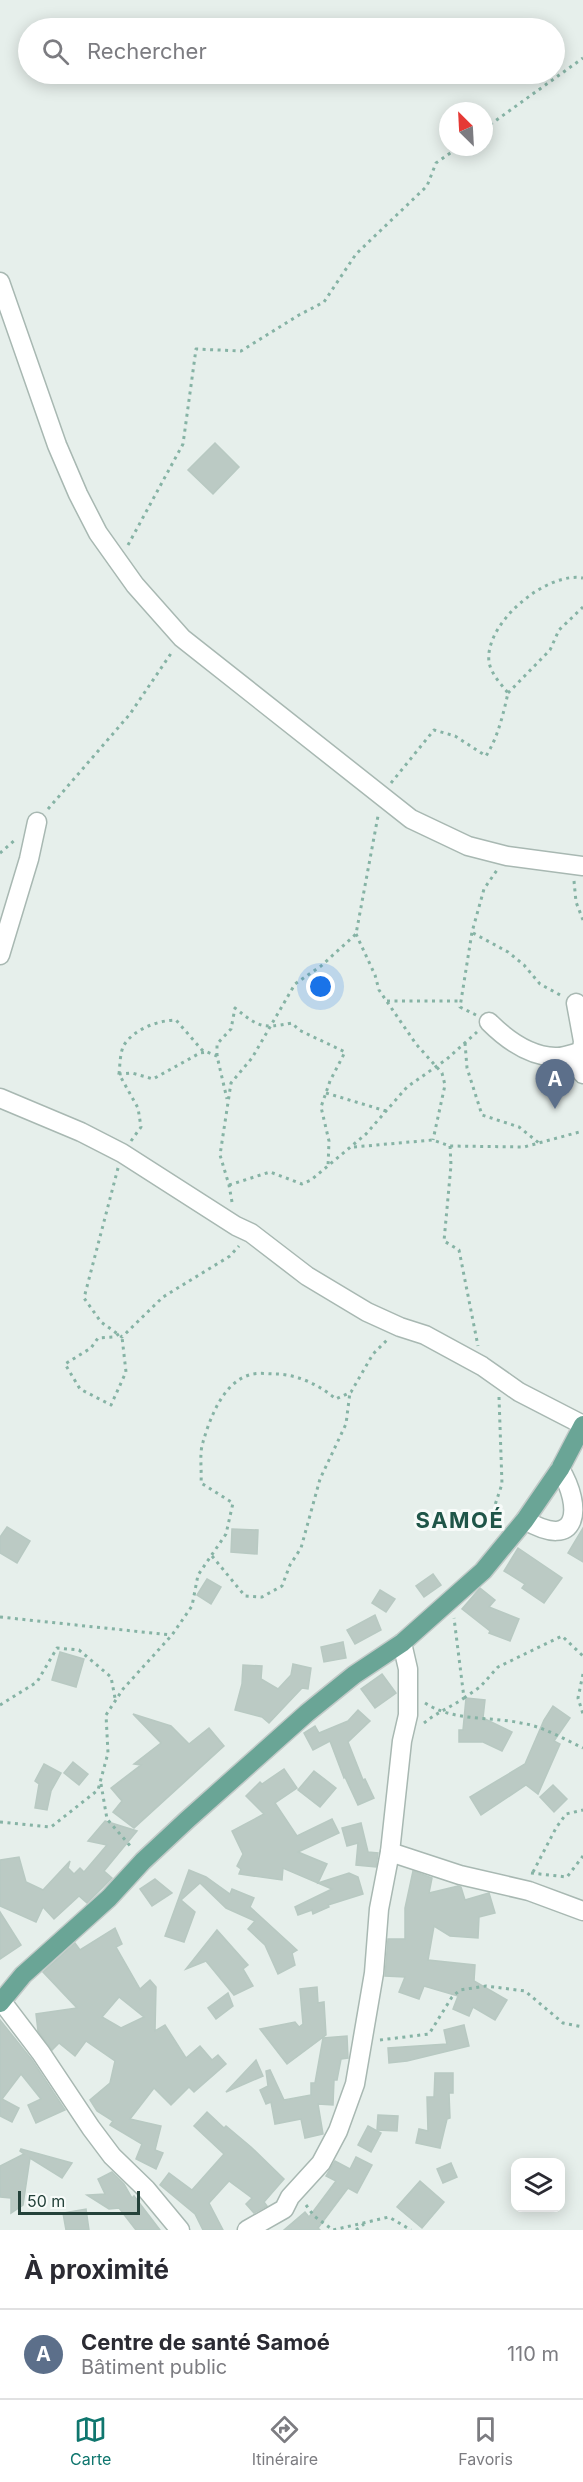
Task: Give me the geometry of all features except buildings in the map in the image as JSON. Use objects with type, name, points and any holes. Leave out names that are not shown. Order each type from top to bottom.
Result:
[{"type":"main road","points":[[1,2001],[23,1975],[109,1898],[143,1861],[307,1713],[354,1675],[402,1643],[483,1571],[525,1520],[560,1469],[582,1430]]},
{"type":"street","points":[[0,282],[57,445],[78,494],[98,533],[118,562],[141,593],[182,638],[411,819],[468,846],[507,856],[583,866]]},
{"type":"street","points":[[0,955],[29,859],[37,822]]},
{"type":"street","points":[[557,1058],[583,1051],[576,1003]]},
{"type":"street","points":[[489,1022],[521,1047],[536,1054],[557,1058],[579,1068],[583,1074]]},
{"type":"street","points":[[0,1098],[81,1132],[122,1153],[243,1230],[307,1276],[367,1312],[425,1335],[482,1366],[582,1430]]},
{"type":"street","points":[[525,1520],[540,1529],[551,1532],[562,1532],[572,1525],[579,1514],[578,1501],[571,1482],[560,1469]]},
{"type":"street","points":[[247,2230],[284,2209],[290,2197],[300,2190],[321,2163],[338,2131],[355,2084],[374,1973],[379,1909],[390,1852],[402,1741],[408,1715],[408,1669],[402,1643]]},
{"type":"street","points":[[390,1852],[450,1872],[529,1891],[583,1911]]},
{"type":"street","points":[[1,2001],[41,2053],[112,2156],[146,2189],[180,2230]]},
{"type":"path","points":[[565,71],[583,58]]},
{"type":"path","points":[[493,123],[547,84]]},
{"type":"path","points":[[118,562],[183,444],[196,349],[241,351],[324,302],[356,254],[427,186],[436,163],[446,156]]},
{"type":"path","points":[[508,693],[495,677],[489,662],[491,646],[502,622],[535,592],[559,580],[573,576],[583,578]]},
{"type":"path","points":[[217,1056],[202,1050],[176,1020],[165,1020],[134,1035],[123,1046],[119,1074],[138,1108],[141,1126],[122,1153],[84,1298],[101,1322],[120,1335],[126,1372],[111,1405],[80,1389],[64,1364],[91,1348],[98,1338],[120,1335],[164,1297],[230,1256],[243,1230],[220,1155],[231,1083],[252,1058],[295,984],[321,966],[356,934],[377,831],[381,795],[434,730],[455,736],[486,756],[494,744],[508,693],[550,650],[558,630],[583,607]]},
{"type":"path","points":[[0,853],[37,822],[130,714],[182,638]]},
{"type":"path","points":[[229,1185],[270,1172],[302,1184],[328,1167],[352,1147],[407,1087],[435,1065],[447,1059],[489,1022],[460,1007],[472,932],[484,890],[507,856]]},
{"type":"path","points":[[576,902],[583,920]]},
{"type":"path","points":[[472,932],[508,952],[524,965],[540,984],[576,1003]]},
{"type":"path","points":[[356,934],[375,975],[379,990],[416,1044],[442,1073],[445,1085],[433,1140]]},
{"type":"path","points":[[387,1001],[461,1001]]},
{"type":"path","points":[[228,1100],[217,1056],[217,1044],[231,1029],[235,1008],[255,1024],[269,1028],[292,1023],[299,1030],[345,1052],[321,1107],[329,1142],[328,1167]]},
{"type":"path","points":[[465,1042],[467,1068],[482,1115],[519,1128],[539,1143]]},
{"type":"path","points":[[119,1074],[132,1073],[153,1078],[200,1053],[208,1052]]},
{"type":"path","points":[[326,1093],[386,1111]]},
{"type":"path","points":[[352,1147],[433,1140],[450,1146],[524,1147],[583,1131]]},
{"type":"path","points":[[450,1146],[444,1240],[459,1250],[466,1273],[482,1366]]},
{"type":"path","points":[[212,1556],[245,1596],[262,1597],[282,1586],[290,1565],[301,1548],[320,1479],[346,1424],[350,1392],[373,1354],[400,1327]]},
{"type":"path","points":[[0,1822],[51,1827],[98,1790],[108,1753],[106,1715],[123,1689],[172,1635],[192,1606],[198,1575],[226,1534],[233,1503],[201,1483],[202,1443],[221,1398],[235,1381],[259,1373],[284,1374],[320,1386],[336,1399],[350,1392]]},
{"type":"path","points":[[501,1380],[499,1399],[502,1484],[494,1508],[510,1537]]},
{"type":"path","points":[[451,1599],[464,1698]]},
{"type":"path","points":[[0,1617],[172,1635]]},
{"type":"path","points":[[402,1741],[436,1713],[480,1687],[498,1666],[562,1636],[583,1656]]},
{"type":"path","points":[[0,1705],[37,1682],[57,1648],[79,1650],[111,1677],[116,1700]]},
{"type":"path","points":[[583,1674],[578,1698],[583,1714]]},
{"type":"path","points":[[409,1693],[441,1712],[476,1719],[523,1723],[583,1748]]},
{"type":"path","points":[[100,1782],[107,1819],[143,1861]]},
{"type":"path","points":[[533,1872],[566,1814],[583,1810]]},
{"type":"path","points":[[505,1886],[533,1872],[567,1877],[583,1856]]},
{"type":"path","points":[[363,2042],[429,2034],[452,1996],[460,1990],[486,1986],[525,1991],[563,2023],[583,2027]]},
{"type":"path","points":[[300,2190],[307,2207],[314,2216],[333,2230],[389,2217],[411,2230]]},
{"type":"path","points":[[356,2230],[368,2221]]},
{"type":"place","name":"Centre de santé Samoé","points":[[555,1109]]},
{"type":"district","name":"SAMOÉ","points":[[460,1520]]}]
